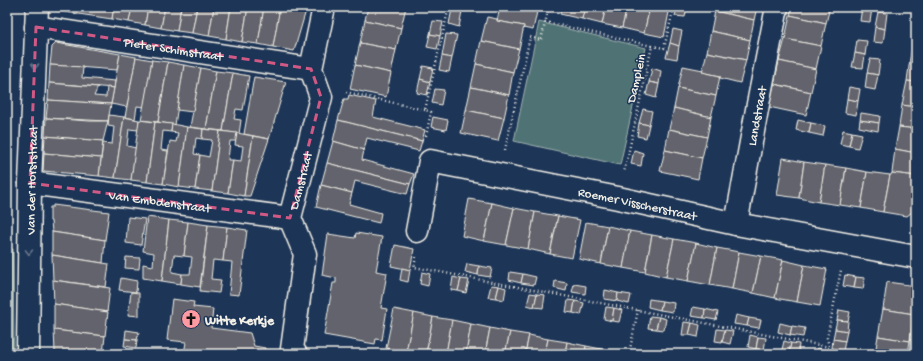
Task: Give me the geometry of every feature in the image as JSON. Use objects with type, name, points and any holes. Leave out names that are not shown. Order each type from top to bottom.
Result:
[{"type":"street","name":"Damstraat","points":[[296,354],[292,348],[305,254],[290,218],[321,97],[314,77],[324,7]]},
{"type":"street","name":"Landstraat","points":[[736,224],[777,7]]},
{"type":"street","name":"Pieter Schimstraat","points":[[37,17],[314,77]]},
{"type":"street","name":"Van der Horststraat","points":[[28,354],[30,183],[37,17]]},
{"type":"street","name":"Roemer Visscherstraat","points":[[430,161],[618,198],[736,224],[916,257]]},
{"type":"street","points":[[417,231],[430,161]]},
{"type":"street","name":"Van Embdenstraat","points":[[30,183],[290,218]]},
{"type":"path","points":[[425,110],[448,7]]},
{"type":"path","points":[[499,174],[530,37],[542,40],[548,7]]},
{"type":"path","points":[[652,46],[664,48],[674,7]]},
{"type":"path","name":"Damplein","points":[[545,22],[652,46],[618,198]]},
{"type":"path","points":[[314,77],[431,112],[422,152],[430,161]]},
{"type":"path","points":[[417,231],[419,240],[414,267],[829,347]]},
{"type":"path","points":[[828,354],[829,347],[827,338],[847,244]]},
{"type":"path","points":[[629,354],[638,310]]},
{"type":"highlighted area","points":[[36,27],[311,69],[321,97],[290,218],[30,183]]},
{"type":"green space","points":[[539,22],[646,48],[620,165],[514,141]]},
{"type":"green space","points":[[7,249],[13,249],[14,354],[7,354]]},
{"type":"building","points":[[52,7],[114,7],[112,19],[52,10]]},
{"type":"building","points":[[114,7],[132,7],[129,22],[112,19]]},
{"type":"building","points":[[132,7],[148,7],[145,25],[129,22]]},
{"type":"building","points":[[148,7],[165,7],[161,28],[145,25]]},
{"type":"building","points":[[165,7],[181,7],[177,31],[161,28]]},
{"type":"building","points":[[181,7],[197,7],[192,33],[177,31]]},
{"type":"building","points":[[197,7],[214,7],[209,36],[192,33]]},
{"type":"building","points":[[214,7],[231,7],[226,39],[209,36]]},
{"type":"building","points":[[231,7],[248,7],[242,42],[226,39]]},
{"type":"building","points":[[248,7],[264,7],[258,44],[242,42]]},
{"type":"building","points":[[264,7],[280,8],[273,47],[258,44]]},
{"type":"building","points":[[280,7],[307,7],[294,51],[273,47]]},
{"type":"building","points":[[368,7],[406,7],[401,28],[365,20]]},
{"type":"building","points":[[452,7],[463,7],[462,11],[452,9]]},
{"type":"building","points":[[500,7],[538,7],[533,30],[523,28],[524,26],[497,21]]},
{"type":"building","points":[[562,7],[585,7],[582,19],[560,14]]},
{"type":"building","points":[[585,7],[606,7],[602,24],[582,19]]},
{"type":"building","points":[[606,7],[627,7],[622,28],[602,24]]},
{"type":"building","points":[[627,7],[650,7],[644,33],[622,28]]},
{"type":"building","points":[[650,7],[670,7],[664,37],[644,33]]},
{"type":"building","points":[[677,7],[687,7],[685,17],[675,16]]},
{"type":"building","points":[[716,7],[757,7],[754,20],[715,11]]},
{"type":"building","points":[[792,7],[830,7],[826,23],[790,15]]},
{"type":"building","points":[[862,7],[872,8],[870,22],[860,21]]},
{"type":"building","points":[[452,9],[462,11],[459,27],[449,24]]},
{"type":"building","points":[[715,11],[754,20],[750,40],[711,31]]},
{"type":"building","points":[[878,12],[887,13],[885,29],[875,27]]},
{"type":"building","points":[[790,15],[826,23],[821,46],[785,39]]},
{"type":"building","points":[[487,17],[497,19],[497,21],[524,26],[519,49],[481,41]]},
{"type":"building","points":[[916,18],[916,34],[914,34]]},
{"type":"building","points":[[365,20],[401,28],[396,50],[360,43]]},
{"type":"building","points":[[433,21],[443,22],[440,36],[430,34]]},
{"type":"building","points":[[875,27],[885,29],[883,43],[873,42]]},
{"type":"building","points":[[673,29],[682,31],[679,46],[670,43]]},
{"type":"building","points":[[711,31],[750,40],[746,60],[707,52]]},
{"type":"building","points":[[430,34],[440,36],[437,49],[427,47]]},
{"type":"building","points":[[446,34],[457,35],[452,58],[442,56]]},
{"type":"building","points":[[914,34],[916,34],[916,59],[910,59]]},
{"type":"building","points":[[785,39],[821,46],[816,69],[779,61]]},
{"type":"building","points":[[857,40],[867,41],[865,55],[855,53]]},
{"type":"building","points":[[481,41],[519,49],[513,72],[476,64]]},
{"type":"building","points":[[56,43],[120,54],[117,70],[50,65],[52,47]]},
{"type":"building","points":[[360,43],[396,50],[391,73],[355,65]]},
{"type":"building","points":[[670,43],[679,46],[677,59],[666,57]]},
{"type":"building","points":[[707,52],[746,60],[740,83],[702,72]]},
{"type":"building","points":[[855,53],[865,55],[863,68],[852,67]]},
{"type":"building","points":[[120,54],[136,57],[127,107],[111,104]]},
{"type":"building","points":[[442,56],[452,58],[449,72],[439,70]]},
{"type":"building","points":[[136,57],[152,60],[144,107],[137,106],[135,119],[125,117]]},
{"type":"building","points":[[870,59],[880,60],[878,75],[867,73]]},
{"type":"building","points":[[910,59],[916,59],[916,82],[907,81]]},
{"type":"building","points":[[152,60],[168,62],[158,122],[141,120]]},
{"type":"building","points":[[779,61],[816,69],[811,92],[774,84]]},
{"type":"building","points":[[168,62],[184,65],[175,125],[158,122]]},
{"type":"building","points":[[476,64],[513,72],[509,95],[471,87]]},
{"type":"building","points":[[50,65],[83,67],[82,78],[115,81],[114,88],[49,83]]},
{"type":"building","points":[[184,65],[201,68],[193,112],[177,110]]},
{"type":"building","points":[[355,65],[391,73],[386,97],[350,89]]},
{"type":"building","points":[[423,66],[433,68],[430,82],[420,79]]},
{"type":"building","points":[[683,66],[703,70],[702,72],[720,76],[716,96],[678,88]]},
{"type":"building","points":[[201,68],[216,71],[206,129],[190,127]]},
{"type":"building","points":[[652,68],[661,71],[659,84],[649,82]]},
{"type":"building","points":[[216,71],[233,73],[223,131],[206,129]]},
{"type":"building","points":[[233,73],[249,76],[243,110],[236,109],[234,119],[241,120],[239,134],[223,131]]},
{"type":"building","points":[[867,73],[878,75],[875,90],[865,88]]},
{"type":"building","points":[[254,77],[286,82],[269,139],[244,134]]},
{"type":"building","points":[[420,79],[430,82],[427,95],[417,93]]},
{"type":"building","points":[[907,81],[916,82],[916,107],[902,105]]},
{"type":"building","points":[[649,82],[659,84],[656,98],[646,95]]},
{"type":"building","points":[[49,83],[98,87],[94,96],[106,97],[107,87],[114,88],[111,104],[48,100]]},
{"type":"building","points":[[774,84],[811,92],[806,115],[769,107]]},
{"type":"building","points":[[471,87],[509,95],[504,118],[466,110]]},
{"type":"building","points":[[849,87],[860,89],[858,101],[847,99]]},
{"type":"building","points":[[678,88],[716,96],[711,117],[674,108]]},
{"type":"building","points":[[435,89],[444,90],[441,105],[432,103]]},
{"type":"building","points":[[349,95],[376,101],[373,117],[425,130],[422,141],[338,120],[344,99],[348,99]]},
{"type":"building","points":[[847,99],[858,101],[856,115],[845,113]]},
{"type":"building","points":[[48,100],[111,104],[108,121],[46,118]]},
{"type":"building","points":[[902,105],[916,107],[916,129],[899,127]]},
{"type":"building","points":[[674,108],[711,117],[707,137],[669,129]]},
{"type":"building","points":[[643,109],[652,111],[649,125],[639,123]]},
{"type":"building","points":[[466,110],[504,118],[498,141],[461,133]]},
{"type":"building","points":[[861,113],[880,116],[879,123],[860,120]]},
{"type":"building","points":[[109,115],[124,117],[115,178],[99,176],[103,143],[112,144],[114,127],[108,126]]},
{"type":"building","points":[[124,117],[139,120],[138,130],[129,129],[127,146],[136,148],[131,180],[115,178]]},
{"type":"building","points":[[433,117],[448,120],[446,130],[431,127]]},
{"type":"building","points":[[46,118],[108,121],[103,141],[45,136]]},
{"type":"building","points":[[139,120],[155,122],[147,182],[131,180]]},
{"type":"building","points":[[338,120],[422,141],[419,151],[367,138],[364,150],[333,141]]},
{"type":"building","points":[[798,120],[811,123],[809,133],[796,130]]},
{"type":"building","points":[[860,120],[879,123],[878,131],[859,127]]},
{"type":"building","points":[[155,122],[172,124],[171,132],[163,131],[161,150],[168,151],[163,184],[147,182]]},
{"type":"building","points":[[639,123],[649,125],[646,138],[637,136]]},
{"type":"building","points":[[811,123],[825,126],[823,136],[809,133]]},
{"type":"building","points":[[172,124],[187,127],[179,187],[163,184],[170,141],[176,142],[178,133],[171,132]]},
{"type":"building","points":[[187,127],[203,129],[202,139],[196,138],[194,154],[200,155],[195,189],[179,187]]},
{"type":"building","points":[[899,127],[916,129],[916,153],[895,149]]},
{"type":"building","points":[[203,129],[220,131],[212,191],[195,189],[200,155],[209,157],[212,140],[202,139]]},
{"type":"building","points":[[669,129],[707,137],[702,158],[665,150]]},
{"type":"building","points":[[843,130],[852,132],[849,146],[840,144]]},
{"type":"building","points":[[220,131],[237,133],[236,141],[230,141],[228,160],[233,160],[228,193],[212,191]]},
{"type":"building","points":[[852,132],[862,134],[858,148],[849,146]]},
{"type":"building","points":[[237,133],[253,136],[244,196],[228,193],[233,160],[241,161],[243,146],[235,145]]},
{"type":"building","points":[[45,136],[103,141],[101,158],[44,153]]},
{"type":"building","points":[[253,136],[269,139],[250,196],[244,196]]},
{"type":"building","points":[[333,141],[364,150],[362,160],[414,174],[410,184],[327,163]]},
{"type":"building","points":[[895,149],[916,153],[916,176],[892,173]]},
{"type":"building","points":[[634,150],[643,153],[641,166],[631,164]]},
{"type":"building","points":[[665,150],[702,158],[698,179],[660,171]]},
{"type":"building","points":[[44,153],[101,158],[99,176],[43,171]]},
{"type":"building","points":[[783,158],[804,162],[799,198],[777,195]]},
{"type":"building","points":[[804,162],[825,165],[819,202],[799,198]]},
{"type":"building","points":[[327,163],[410,184],[407,194],[355,181],[352,193],[321,185]]},
{"type":"building","points":[[825,165],[846,168],[840,205],[819,202]]},
{"type":"building","points":[[846,168],[867,172],[861,208],[840,205]]},
{"type":"building","points":[[867,172],[890,175],[883,212],[861,208]]},
{"type":"building","points":[[892,173],[916,176],[916,209],[907,216],[883,212],[890,175]]},
{"type":"building","points":[[321,185],[352,193],[349,204],[381,213],[379,223],[316,207]]},
{"type":"building","points":[[469,199],[492,203],[484,241],[462,236]]},
{"type":"building","points":[[492,203],[514,208],[506,245],[484,241]]},
{"type":"building","points":[[53,205],[109,212],[105,240],[52,232],[50,207],[53,207]]},
{"type":"building","points":[[514,208],[535,212],[528,249],[506,245]]},
{"type":"building","points":[[535,212],[558,216],[550,254],[528,249]]},
{"type":"building","points":[[558,216],[580,220],[572,258],[550,254]]},
{"type":"building","points":[[128,217],[145,219],[141,245],[126,243]]},
{"type":"building","points":[[147,217],[169,220],[162,281],[143,278],[143,264],[153,266],[154,253],[143,251]]},
{"type":"building","points":[[169,220],[188,222],[184,256],[174,255],[172,272],[182,274],[181,284],[162,281]]},
{"type":"building","points":[[188,222],[208,225],[200,287],[181,284],[182,274],[190,274],[192,257],[184,256]]},
{"type":"building","points":[[586,222],[608,226],[601,264],[579,259]]},
{"type":"building","points":[[208,225],[227,227],[223,261],[213,260],[211,279],[221,280],[219,293],[200,291]]},
{"type":"building","points":[[608,226],[630,231],[623,268],[601,264]]},
{"type":"building","points":[[227,227],[247,230],[239,295],[229,294],[232,262],[223,261]]},
{"type":"building","points":[[630,231],[652,235],[645,272],[623,268]]},
{"type":"building","points":[[52,232],[105,240],[103,263],[52,255]]},
{"type":"building","points":[[356,233],[382,237],[376,271],[387,273],[381,308],[387,309],[382,340],[376,339],[375,344],[324,335],[333,283],[336,283],[336,278],[322,275],[328,234],[355,238]]},
{"type":"building","points":[[652,235],[674,239],[666,277],[645,272]]},
{"type":"building","points":[[674,239],[696,243],[688,281],[666,277]]},
{"type":"building","points":[[696,243],[717,248],[710,285],[688,281]]},
{"type":"building","points":[[395,245],[414,249],[410,270],[391,266]]},
{"type":"building","points":[[717,248],[739,252],[732,289],[710,285]]},
{"type":"building","points":[[739,252],[761,256],[753,293],[732,289]]},
{"type":"building","points":[[52,255],[109,264],[106,287],[53,280]]},
{"type":"building","points":[[761,256],[783,260],[775,298],[753,293]]},
{"type":"building","points":[[126,257],[140,258],[139,269],[125,268]]},
{"type":"building","points":[[783,260],[804,265],[797,302],[775,298]]},
{"type":"building","points":[[467,264],[479,266],[478,275],[465,272]]},
{"type":"building","points":[[804,265],[827,269],[820,306],[797,302]]},
{"type":"building","points":[[479,266],[492,268],[490,277],[478,275]]},
{"type":"building","points":[[402,268],[410,270],[408,282],[400,280]]},
{"type":"building","points":[[422,272],[430,274],[428,286],[420,284]]},
{"type":"building","points":[[510,272],[523,274],[521,283],[509,280]]},
{"type":"building","points":[[523,274],[536,277],[534,285],[521,283]]},
{"type":"building","points":[[845,275],[856,277],[854,288],[843,286]]},
{"type":"building","points":[[453,277],[461,279],[458,291],[451,290]]},
{"type":"building","points":[[856,277],[865,278],[863,289],[854,288]]},
{"type":"building","points":[[121,278],[137,281],[136,292],[119,290]]},
{"type":"building","points":[[461,279],[469,280],[466,293],[458,291]]},
{"type":"building","points":[[53,280],[110,288],[107,312],[54,304]]},
{"type":"building","points":[[555,281],[567,283],[566,291],[554,288]]},
{"type":"building","points":[[887,282],[916,286],[916,304],[914,314],[883,309]]},
{"type":"building","points":[[574,284],[586,286],[585,294],[572,292]]},
{"type":"building","points":[[491,285],[499,286],[496,298],[488,297]]},
{"type":"building","points":[[499,286],[506,288],[504,300],[496,298]]},
{"type":"building","points":[[605,290],[618,293],[617,301],[604,299]]},
{"type":"building","points":[[131,292],[139,293],[139,316],[128,315]]},
{"type":"building","points":[[530,293],[537,294],[534,307],[527,305]]},
{"type":"building","points":[[618,293],[631,295],[629,304],[617,301]]},
{"type":"building","points":[[537,294],[545,295],[543,308],[534,307]]},
{"type":"building","name":"Witte Kerkje","points":[[172,299],[194,302],[193,307],[213,309],[211,328],[250,333],[254,346],[265,348],[264,354],[184,354],[186,342],[167,340]]},
{"type":"building","points":[[649,299],[662,301],[660,310],[648,307]]},
{"type":"building","points":[[568,300],[575,301],[573,313],[566,312]]},
{"type":"building","points":[[575,301],[584,303],[581,315],[573,313]]},
{"type":"building","points":[[662,301],[674,303],[673,312],[660,310]]},
{"type":"building","points":[[54,304],[108,312],[105,336],[54,330]]},
{"type":"building","points":[[606,307],[614,308],[612,321],[604,319]]},
{"type":"building","points":[[693,307],[705,309],[704,318],[691,316]]},
{"type":"building","points":[[614,308],[622,310],[619,322],[612,321]]},
{"type":"building","points":[[394,309],[414,313],[406,352],[386,348]]},
{"type":"building","points":[[705,309],[718,312],[716,320],[704,318]]},
{"type":"building","points":[[883,309],[914,314],[910,341],[878,336]]},
{"type":"building","points":[[839,310],[850,312],[848,321],[837,320]]},
{"type":"building","points":[[414,313],[433,317],[426,354],[406,352]]},
{"type":"building","points":[[736,315],[749,318],[747,326],[734,324]]},
{"type":"building","points":[[650,316],[659,317],[656,329],[648,328]]},
{"type":"building","points":[[433,317],[452,320],[446,354],[426,354]]},
{"type":"building","points":[[659,317],[666,319],[664,330],[656,329]]},
{"type":"building","points":[[749,318],[761,320],[759,328],[747,326]]},
{"type":"building","points":[[452,320],[471,324],[466,354],[446,354]]},
{"type":"building","points":[[837,320],[848,321],[847,331],[835,329]]},
{"type":"building","points":[[684,322],[692,323],[689,335],[682,335]]},
{"type":"building","points":[[692,323],[700,325],[698,337],[689,335]]},
{"type":"building","points":[[780,323],[792,326],[790,335],[778,332]]},
{"type":"building","points":[[471,324],[490,328],[485,354],[466,354]]},
{"type":"building","points":[[792,326],[805,328],[803,337],[790,335]]},
{"type":"building","points":[[490,328],[510,332],[505,354],[485,354]]},
{"type":"building","points":[[717,329],[725,330],[722,342],[715,341]]},
{"type":"building","points":[[835,329],[847,331],[845,341],[833,339]]},
{"type":"building","points":[[54,330],[105,336],[103,354],[66,354],[55,352]]},
{"type":"building","points":[[126,330],[139,332],[137,340],[125,339]]},
{"type":"building","points":[[725,330],[733,331],[730,344],[722,342]]},
{"type":"building","points":[[510,332],[529,335],[525,354],[505,354]]},
{"type":"building","points":[[529,335],[548,339],[545,354],[525,354]]},
{"type":"building","points":[[750,335],[758,337],[756,349],[748,347]]},
{"type":"building","points":[[878,336],[910,341],[908,354],[875,354]]},
{"type":"building","points":[[758,337],[766,338],[764,350],[756,349]]},
{"type":"building","points":[[125,339],[137,340],[136,348],[124,346]]},
{"type":"building","points":[[548,339],[567,342],[565,354],[545,354]]},
{"type":"building","points":[[833,339],[845,341],[843,351],[832,348]]},
{"type":"building","points":[[784,341],[791,343],[789,354],[781,354]]},
{"type":"building","points":[[567,342],[586,346],[585,354],[565,354]]},
{"type":"building","points":[[791,343],[799,344],[798,354],[789,354]]},
{"type":"building","points":[[586,346],[606,350],[605,354],[585,354]]},
{"type":"building","points":[[817,348],[826,350],[825,354],[816,354]]},
{"type":"building","points":[[606,350],[627,354],[605,354]]},
{"type":"place","name":"Witte Kerkje","points":[[191,319]]}]
